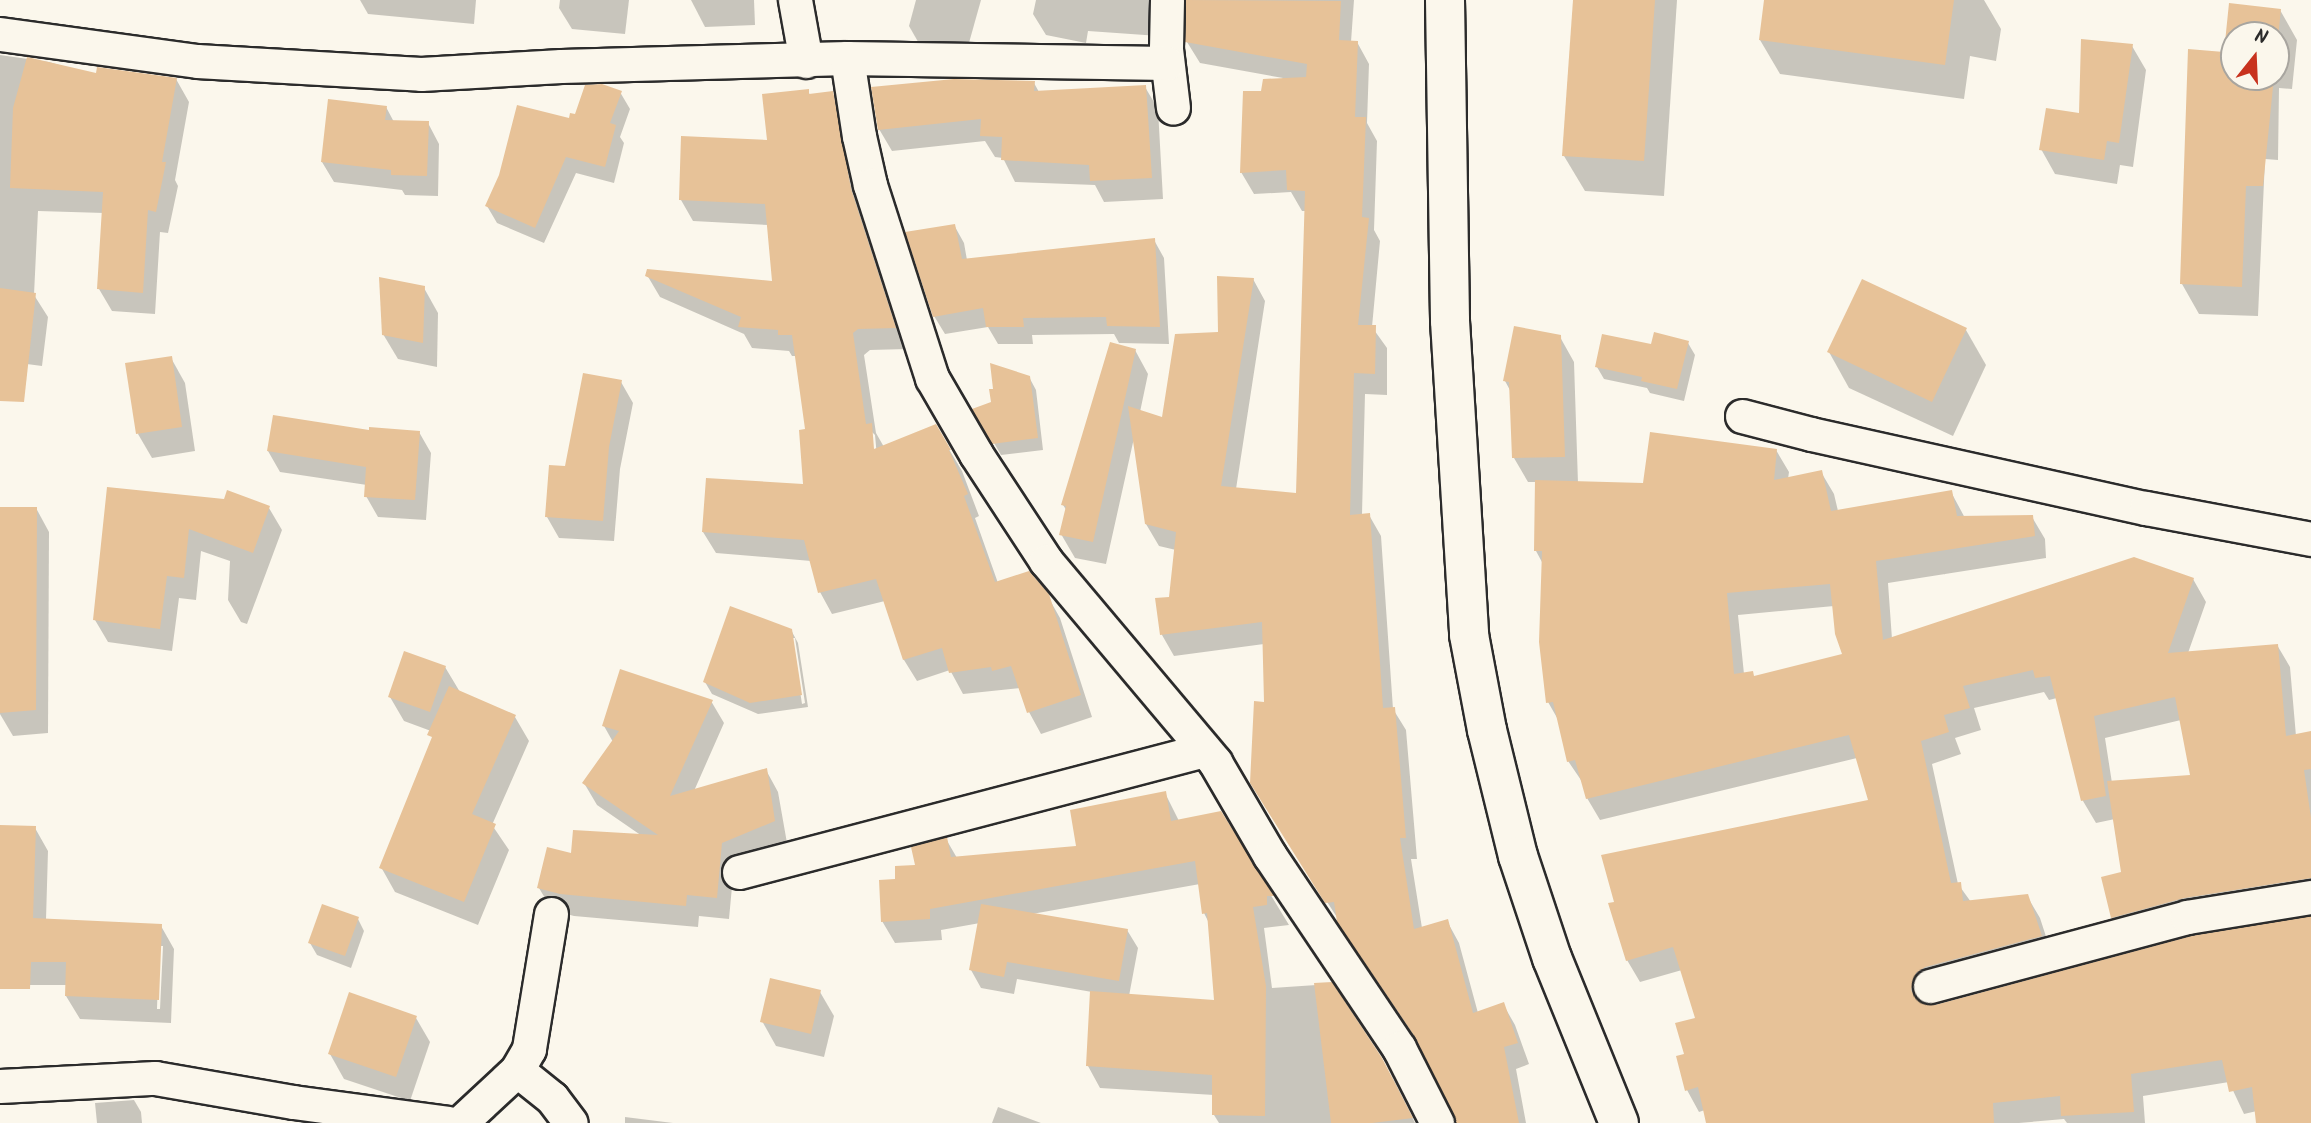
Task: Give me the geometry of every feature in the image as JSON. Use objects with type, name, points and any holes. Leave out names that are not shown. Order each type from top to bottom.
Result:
[{"type":"highway","points":[[1445,0],[1450,321],[1469,635],[1487,730],[1518,856],[1552,958],[1619,1123]]},
{"type":"street","points":[[795,0],[806,61]]},
{"type":"street","points":[[1167,0],[1167,63],[1173,108]]},
{"type":"street","points":[[0,34],[197,61],[421,74],[561,66],[847,58],[1167,63]]},
{"type":"street","points":[[847,58],[870,185],[932,379],[976,454],[1046,561],[1214,762],[1270,856],[1399,1048],[1437,1123]]},
{"type":"street","points":[[1742,416],[1811,434],[2146,508],[2311,539]]},
{"type":"street","points":[[739,872],[1204,750]]},
{"type":"street","points":[[1930,986],[2187,917],[2311,897]]},
{"type":"street","points":[[460,1123],[517,1070],[529,1049],[551,914]]},
{"type":"street","points":[[517,1070],[552,1098],[571,1123]]},
{"type":"street","points":[[0,1086],[155,1078],[293,1102],[448,1123]]},
{"type":"building","points":[[1186,0],[1341,1],[1339,40],[1358,41],[1355,117],[1366,117],[1362,217],[1369,218],[1358,325],[1376,325],[1375,374],[1354,373],[1350,515],[1370,513],[1383,708],[1395,707],[1406,838],[1400,838],[1414,929],[1448,919],[1473,1013],[1504,1002],[1518,1043],[1504,1047],[1519,1123],[1456,1123],[1415,1037],[1337,922],[1334,902],[1325,903],[1250,783],[1254,701],[1264,702],[1262,622],[1160,635],[1155,598],[1169,597],[1176,532],[1145,524],[1128,406],[1162,417],[1175,334],[1218,332],[1217,276],[1254,278],[1221,486],[1296,493],[1305,191],[1287,190],[1286,170],[1240,173],[1243,91],[1261,91],[1263,79],[1306,77],[1307,64],[1185,42]]},
{"type":"building","points":[[1573,0],[1655,0],[1644,161],[1562,156]]},
{"type":"building","points":[[1764,0],[1954,0],[1945,65],[1759,40]]},
{"type":"building","points":[[2229,3],[2281,9],[2280,21],[2227,21]]},
{"type":"building","points":[[2081,39],[2133,44],[2119,143],[2107,141],[2104,160],[2039,150],[2046,108],[2079,113]]},
{"type":"building","points":[[2188,49],[2220,52],[2220,91],[2273,91],[2263,186],[2246,186],[2242,287],[2180,284]]},
{"type":"building","points":[[27,57],[96,73],[97,67],[177,78],[162,162],[166,162],[156,212],[148,210],[143,293],[97,289],[103,192],[10,188],[13,108]]},
{"type":"building","points":[[954,79],[1035,81],[1034,91],[1146,85],[1152,178],[1090,181],[1089,165],[1001,160],[1002,137],[980,136],[981,119],[878,130],[871,87]]},
{"type":"building","points":[[602,84],[622,91],[610,123],[616,125],[605,167],[566,157],[535,228],[485,206],[499,175],[517,105],[569,118],[570,113],[575,114],[585,85]]},
{"type":"building","points":[[809,89],[809,94],[833,91],[851,189],[896,328],[858,329],[853,333],[866,424],[872,423],[874,449],[936,424],[951,450],[968,494],[964,496],[995,582],[1029,571],[1049,594],[1081,695],[1027,713],[1011,666],[992,671],[991,667],[949,673],[942,648],[903,660],[876,579],[818,593],[804,540],[702,532],[706,478],[803,484],[799,430],[805,429],[792,335],[778,335],[778,330],[738,327],[741,317],[645,276],[647,269],[772,281],[765,204],[679,200],[681,136],[767,140],[762,94]]},
{"type":"building","points":[[328,99],[387,106],[385,120],[429,121],[427,176],[391,175],[391,170],[321,162]]},
{"type":"building","points":[[955,224],[962,259],[1155,238],[1160,327],[1107,326],[1106,317],[1023,318],[1024,327],[986,327],[983,308],[933,317],[905,232]]},
{"type":"building","points":[[379,277],[425,286],[423,343],[382,335]]},
{"type":"building","points":[[1862,279],[1967,328],[1932,402],[1827,352]]},
{"type":"building","points":[[0,288],[36,293],[24,402],[0,401]]},
{"type":"building","points":[[1514,326],[1561,335],[1565,457],[1512,458],[1509,382],[1503,381]]},
{"type":"building","points":[[1654,332],[1689,341],[1677,389],[1641,381],[1642,377],[1595,367],[1602,334],[1651,344]]},
{"type":"building","points":[[1110,342],[1136,349],[1093,542],[1059,535],[1066,506],[1061,505]]},
{"type":"building","points":[[172,356],[182,427],[136,434],[125,363]]},
{"type":"building","points":[[990,363],[1030,376],[1038,438],[992,444],[972,409],[991,402],[989,389],[993,389]]},
{"type":"building","points":[[583,373],[622,380],[609,447],[603,521],[545,517],[549,465],[565,466]]},
{"type":"building","points":[[273,415],[369,430],[369,427],[420,431],[415,500],[364,497],[366,467],[267,451]]},
{"type":"building","points":[[1650,432],[1777,449],[1774,480],[1822,470],[1831,511],[1952,490],[1957,516],[2033,515],[2035,536],[1876,561],[1883,640],[2134,557],[2194,578],[2168,653],[2278,644],[2286,736],[2311,731],[2311,769],[2304,770],[2311,818],[2311,878],[2184,898],[2111,918],[2101,877],[2121,872],[2107,781],[2190,775],[2175,697],[2094,716],[2106,796],[2081,801],[2050,676],[2035,678],[2033,670],[1963,686],[1970,708],[1944,715],[1949,732],[1921,741],[1951,883],[1961,882],[1963,901],[2028,894],[2042,936],[1925,967],[1916,973],[1911,990],[1917,1000],[1935,1005],[2191,936],[2311,916],[2311,1123],[2256,1123],[2252,1087],[2229,1092],[2222,1060],[2131,1074],[2134,1112],[2061,1116],[2060,1096],[1993,1103],[1994,1123],[1706,1123],[1698,1087],[1685,1091],[1676,1056],[1684,1054],[1675,1023],[1695,1018],[1673,947],[1626,961],[1608,903],[1614,902],[1601,855],[1868,800],[1849,735],[1586,799],[1575,760],[1567,762],[1553,702],[1546,703],[1539,642],[1542,551],[1534,551],[1535,480],[1643,483]],"holes":[[[1830,584],[1835,634],[1842,654],[1754,676],[1753,671],[1734,674],[1727,593]]]},
{"type":"building","points":[[107,487],[224,499],[227,490],[270,506],[253,553],[189,529],[184,578],[167,576],[160,629],[93,620]]},
{"type":"building","points":[[0,507],[37,507],[36,710],[0,713]]},
{"type":"building","points":[[730,606],[792,629],[802,695],[750,703],[703,682]]},
{"type":"building","points":[[404,651],[446,666],[430,712],[388,697]]},
{"type":"building","points":[[620,669],[713,700],[670,796],[767,768],[775,821],[722,843],[717,898],[687,895],[686,906],[560,894],[537,888],[547,847],[571,853],[573,830],[658,835],[582,783],[619,731],[602,726]]},
{"type":"building","points":[[449,686],[516,715],[472,814],[496,824],[464,902],[379,868],[432,737],[427,735]]},
{"type":"building","points":[[1166,791],[1171,821],[1221,811],[1274,896],[1267,896],[1267,905],[1253,907],[1266,986],[1265,1116],[1212,1115],[1212,1075],[1086,1066],[1090,991],[1214,1000],[1207,913],[1202,914],[1195,861],[930,909],[930,919],[881,922],[879,880],[895,879],[895,866],[915,865],[911,847],[947,837],[951,857],[1076,846],[1070,810]]},
{"type":"building","points":[[0,825],[36,826],[33,918],[162,924],[159,1000],[65,996],[66,962],[31,962],[30,989],[0,989]]},
{"type":"building","points":[[322,904],[359,917],[345,956],[308,943]]},
{"type":"building","points":[[981,904],[1128,929],[1119,981],[1007,962],[1004,977],[969,970]]},
{"type":"building","points":[[770,978],[821,990],[811,1034],[760,1022]]},
{"type":"building","points":[[1332,982],[1382,1058],[1413,1118],[1372,1123],[1331,1123],[1314,983]]},
{"type":"building","points":[[349,992],[417,1016],[396,1077],[328,1054]]}]
